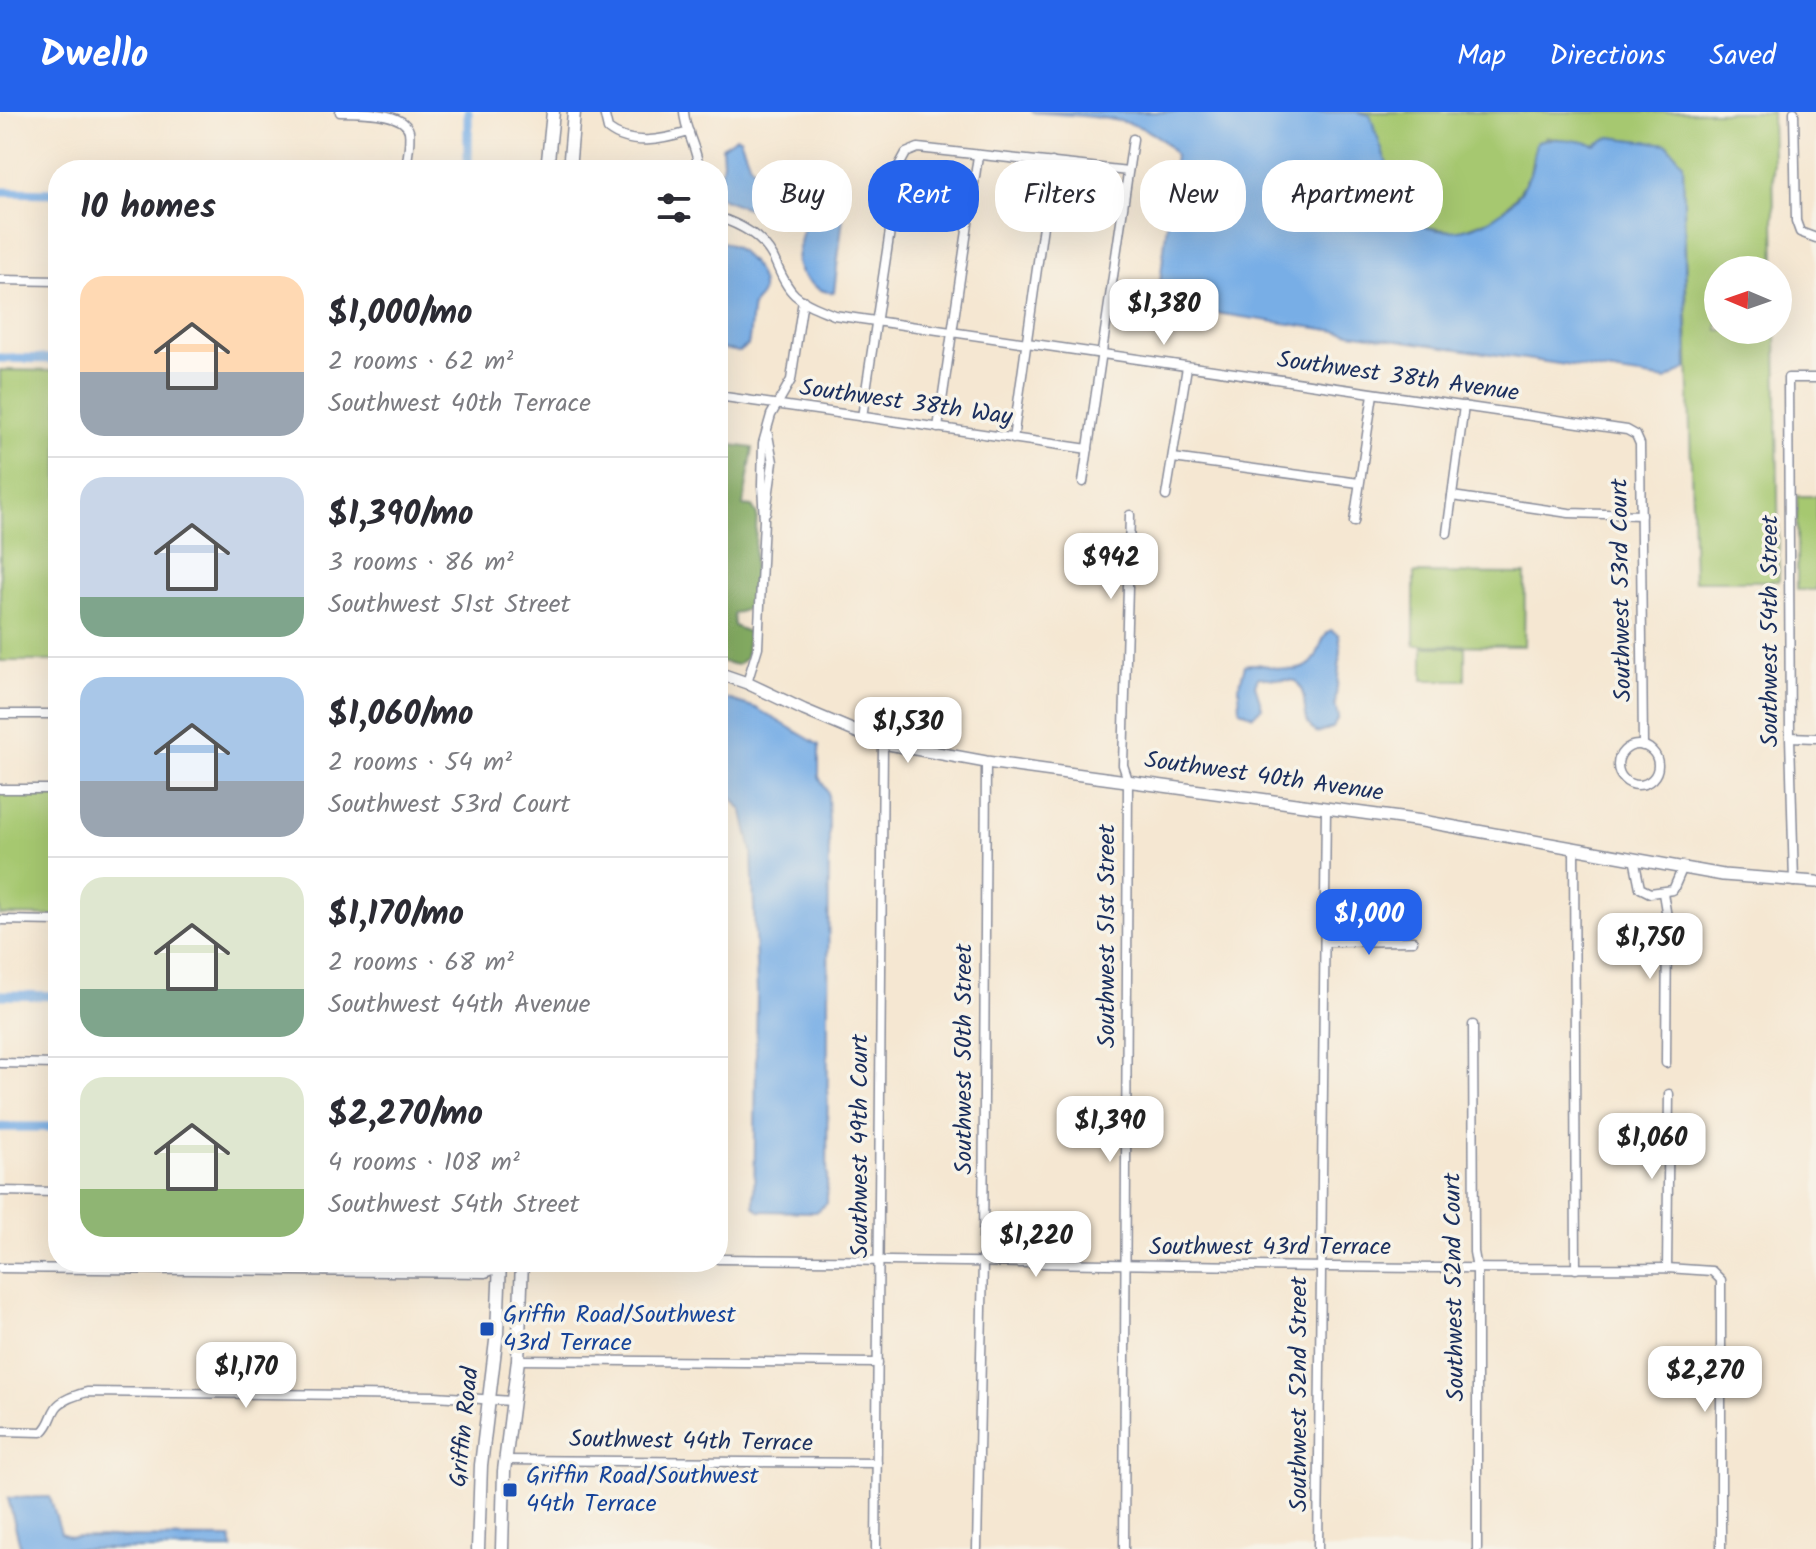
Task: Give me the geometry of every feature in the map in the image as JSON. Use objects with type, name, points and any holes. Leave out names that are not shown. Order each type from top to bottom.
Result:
[{"type":"main road","points":[[548,160],[553,112]]},
{"type":"main road","points":[[570,160],[574,112]]},
{"type":"main road","name":"Griffin Road","points":[[478,1549],[481,1465],[497,1333],[500,1272]]},
{"type":"main road","name":"Griffin Road","points":[[502,1549],[505,1460],[518,1360],[522,1272]]},
{"type":"street","points":[[340,112],[392,113],[403,120],[409,130],[407,160]]},
{"type":"street","points":[[604,112],[608,129],[617,137],[650,141],[689,132]]},
{"type":"street","points":[[684,112],[699,160]]},
{"type":"street","points":[[1794,112],[1796,221],[1800,232],[1816,238]]},
{"type":"street","points":[[1083,482],[1133,139]]},
{"type":"street","points":[[862,417],[900,164],[906,153],[918,148],[1027,160]]},
{"type":"street","points":[[938,428],[978,156]]},
{"type":"street","points":[[1124,171],[1128,171]]},
{"type":"street","name":"Southwest 38th Avenue","points":[[728,220],[756,235],[771,254],[792,292],[834,315],[1627,430],[1636,435]]},
{"type":"street","points":[[1013,439],[1043,232]]},
{"type":"street","points":[[0,280],[48,281]]},
{"type":"street","points":[[747,683],[758,647],[764,520],[763,443],[776,405],[791,380],[803,300]]},
{"type":"street","points":[[1166,496],[1187,367]]},
{"type":"street","name":"Southwest 54th Street","points":[[1794,882],[1788,378],[1816,378]]},
{"type":"street","points":[[1354,522],[1373,394]]},
{"type":"street","name":"Southwest 38th Way","points":[[728,398],[1088,449]]},
{"type":"street","points":[[1447,533],[1464,406]]},
{"type":"street","name":"Southwest 53rd Court","points":[[1636,435],[1640,444],[1643,746]]},
{"type":"street","points":[[1173,458],[1359,483]]},
{"type":"street","points":[[1452,496],[1569,513],[1641,515]]},
{"type":"street","name":"Southwest 51st Street","points":[[1124,1549],[1128,780],[1123,765],[1130,515]]},
{"type":"street","name":"Southwest 40th Avenue","points":[[728,676],[883,743],[986,762],[1326,807],[1574,847],[1723,875],[1816,882]]},
{"type":"street","points":[[0,714],[48,714]]},
{"type":"street","points":[[1790,737],[1816,738]]},
{"type":"street","name":"Southwest 49th Court","points":[[876,1549],[883,743]]},
{"type":"street","name":"Southwest 53rd Court","points":[[1631,746],[1643,746],[1655,754],[1658,767],[1656,774],[1646,784],[1632,785],[1622,778],[1618,760],[1631,746]]},
{"type":"street","name":"Southwest 50th Street","points":[[977,1549],[983,1261],[986,762]]},
{"type":"street","points":[[0,789],[48,789]]},
{"type":"street","name":"Southwest 52nd Street","points":[[1318,1549],[1326,807]]},
{"type":"street","points":[[1574,847],[1576,1269]]},
{"type":"street","points":[[1634,858],[1640,888],[1650,893],[1673,890],[1683,867]]},
{"type":"street","points":[[1663,893],[1667,917],[1666,1063]]},
{"type":"street","points":[[0,920],[48,921]]},
{"type":"street","points":[[1325,942],[1413,941]]},
{"type":"street","name":"Southwest 52nd Court","points":[[1473,1025],[1477,1549]]},
{"type":"street","points":[[0,1063],[48,1064]]},
{"type":"street","points":[[1667,1268],[1669,1094]]},
{"type":"street","points":[[0,1191],[48,1192]]},
{"type":"street","name":"Southwest 43rd Terrace","points":[[728,1259],[983,1261],[1126,1266],[1667,1268],[1712,1271],[1721,1280],[1721,1549]]},
{"type":"street","points":[[0,1268],[48,1268]]},
{"type":"street","points":[[388,1272],[487,1272]]},
{"type":"street","points":[[518,1360],[878,1363]]},
{"type":"street","points":[[0,1431],[42,1432],[50,1426],[56,1408],[74,1396],[87,1392],[435,1396],[512,1401]]},
{"type":"street","name":"Southwest 44th Terrace","points":[[505,1460],[877,1463]]},
{"type":"green space","points":[[1357,112],[1772,112],[1775,256],[1704,256],[1704,344],[1776,344],[1779,581],[1694,581],[1683,163],[1667,144],[1610,137],[1595,145],[1546,137],[1534,150],[1530,174],[1518,194],[1497,217],[1456,232],[1443,230],[1443,160],[1385,160],[1370,116]]},
{"type":"green space","points":[[0,370],[48,371],[48,661],[0,661]]},
{"type":"green space","points":[[728,444],[753,448],[743,506],[752,507],[757,515],[750,608],[733,614],[734,626],[748,632],[746,658],[737,665],[728,663]]},
{"type":"green space","points":[[1797,496],[1816,496],[1816,590],[1797,590]]},
{"type":"green space","points":[[1414,573],[1525,574],[1524,646],[1414,645]]},
{"type":"green space","points":[[1423,647],[1465,647],[1465,680],[1423,680]]},
{"type":"green space","points":[[0,794],[48,794],[48,916],[0,915]]},
{"type":"water","points":[[1031,112],[1357,112],[1370,115],[1385,160],[1262,160],[1262,232],[1443,232],[1476,226],[1494,217],[1522,190],[1530,173],[1536,142],[1565,139],[1595,145],[1610,137],[1667,144],[1683,163],[1687,368],[1666,380],[1162,305],[1158,300],[1166,232],[1246,232],[1246,160],[1174,160],[1175,155],[1163,141],[1148,131],[1090,116]]},
{"type":"water","points":[[736,137],[740,138],[752,167],[750,209],[728,201],[728,160],[723,160],[722,147]]},
{"type":"water","points":[[802,232],[841,232],[834,292],[822,290],[805,278],[798,267]]},
{"type":"water","points":[[728,244],[748,259],[762,283],[761,294],[753,306],[748,345],[739,352],[728,350]]},
{"type":"water","points":[[1331,630],[1339,635],[1341,650],[1335,705],[1338,717],[1333,728],[1317,733],[1311,728],[1303,694],[1296,681],[1258,677],[1255,685],[1262,707],[1253,716],[1240,710],[1239,687],[1245,665],[1292,670],[1307,666],[1315,659]]},
{"type":"water","points":[[728,699],[756,708],[819,745],[819,777],[828,793],[827,1203],[816,1212],[759,1211],[754,1206],[757,992],[752,852],[743,812],[728,792]]},
{"type":"water","points":[[50,1497],[61,1533],[70,1537],[231,1538],[233,1549],[21,1549],[8,1498]]},
{"type":"waterway","points":[[468,112],[468,160]]},
{"type":"waterway","points":[[0,192],[48,193]]},
{"type":"waterway","points":[[0,358],[48,359]]},
{"type":"waterway","points":[[0,995],[48,996]]},
{"type":"waterway","points":[[0,1127],[48,1127]]},
{"type":"place","name":"Griffin Road/Southwest 43rd Terrace","points":[[487,1329]]},
{"type":"place","name":"Griffin Road/Southwest 44th Terrace","points":[[510,1490]]}]
